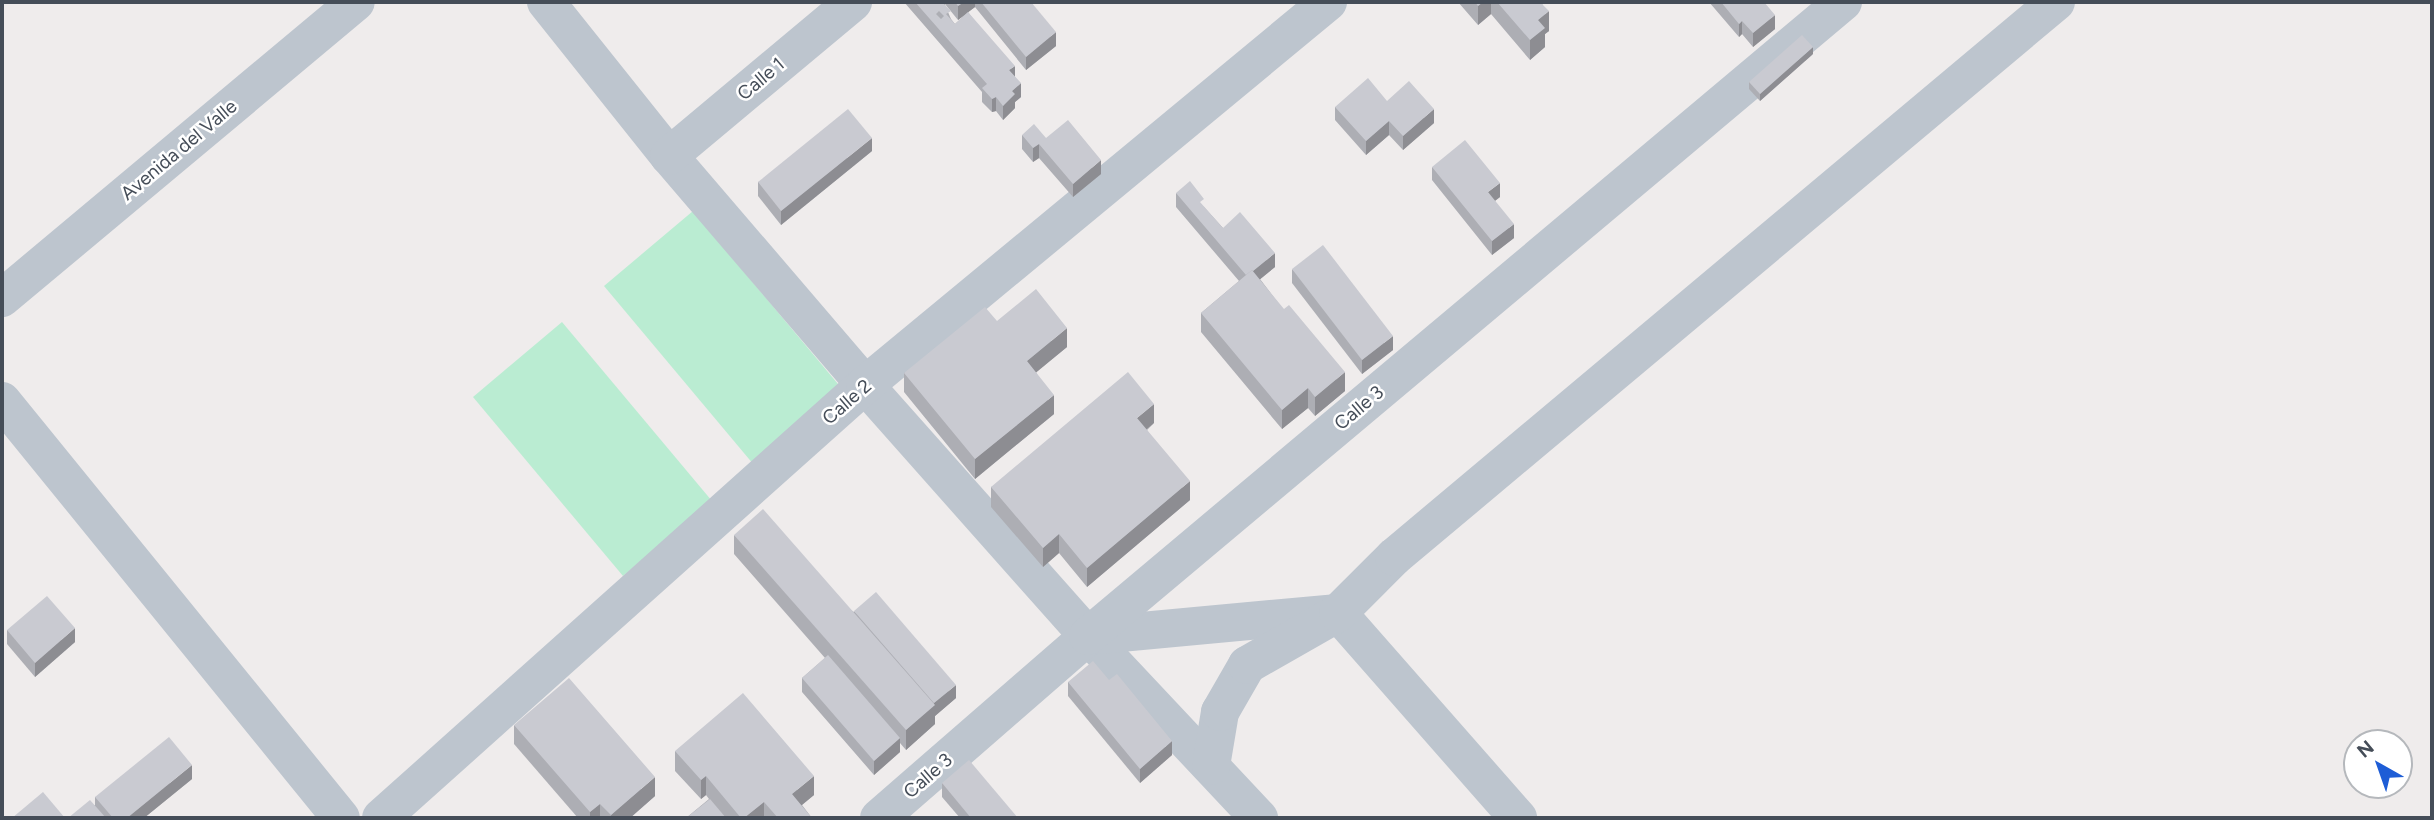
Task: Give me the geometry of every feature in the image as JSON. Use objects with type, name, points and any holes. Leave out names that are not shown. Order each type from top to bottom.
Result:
[{"type":"street","name":"Avenida del Valle","points":[[2,298],[356,2]]},
{"type":"street","points":[[546,2],[669,156],[865,385],[1088,636],[1259,818]]},
{"type":"street","name":"Calle 1","points":[[669,156],[853,2]]},
{"type":"street","name":"Calle 2","points":[[381,818],[865,385],[1328,2]]},
{"type":"street","name":"Calle 3","points":[[878,818],[1088,636],[1843,2]]},
{"type":"street","points":[[1210,766],[1220,712],[1247,665],[1338,613],[1394,557],[2056,2]]},
{"type":"street","points":[[2,401],[341,818]]},
{"type":"street","points":[[1088,636],[1338,613]]},
{"type":"street","points":[[1338,613],[1518,818]]},
{"type":"green space","points":[[693,211],[843,390],[754,465],[604,286]]},
{"type":"green space","points":[[562,322],[712,501],[623,576],[473,397]]},
{"type":"building","points":[[915,2],[942,2],[951,11],[946,14],[955,24],[968,12],[1015,66],[1009,70],[1021,83],[1012,91],[1015,94],[1003,106],[996,97],[992,99],[982,88],[987,84]]},
{"type":"building","points":[[981,2],[1031,2],[1056,32],[1026,57]]},
{"type":"building","points":[[1497,2],[1540,2],[1549,11],[1538,20],[1545,28],[1530,40]]},
{"type":"building","points":[[1721,2],[1764,2],[1775,15],[1753,33],[1742,21],[1739,24]]},
{"type":"building","points":[[1802,35],[1813,47],[1760,94],[1749,82]]},
{"type":"building","points":[[1368,78],[1387,101],[1409,81],[1434,109],[1403,136],[1389,121],[1366,141],[1335,107]]},
{"type":"building","points":[[848,109],[872,138],[781,211],[758,182]]},
{"type":"building","points":[[1068,120],[1101,160],[1073,184],[1039,144],[1033,148],[1022,135],[1034,124],[1046,138]]},
{"type":"building","points":[[1465,140],[1500,183],[1488,192],[1514,224],[1492,241],[1432,167]]},
{"type":"building","points":[[1190,181],[1204,199],[1200,202],[1223,228],[1240,212],[1275,253],[1246,275],[1176,193]]},
{"type":"building","points":[[1323,245],[1393,336],[1362,360],[1292,269]]},
{"type":"building","points":[[1252,270],[1284,309],[1289,305],[1345,372],[1315,397],[1308,388],[1282,410],[1201,313]]},
{"type":"building","points":[[1036,289],[1067,328],[1027,361],[1054,395],[975,459],[904,373],[985,307],[997,321]]},
{"type":"building","points":[[1128,372],[1154,404],[1137,418],[1190,481],[1087,568],[1059,534],[1043,548],[991,487]]},
{"type":"building","points":[[763,509],[935,705],[906,730],[734,535]]},
{"type":"building","points":[[876,592],[956,685],[934,703],[854,611]]},
{"type":"building","points":[[47,596],[75,628],[35,663],[7,630]]},
{"type":"building","points":[[828,655],[900,738],[874,761],[802,678]]},
{"type":"building","points":[[1093,661],[1109,680],[1117,674],[1172,741],[1140,769],[1068,682]]},
{"type":"building","points":[[569,678],[655,777],[611,815],[600,804],[590,812],[514,725]]},
{"type":"building","points":[[743,693],[814,776],[792,794],[812,818],[778,818],[764,802],[741,818],[706,776],[701,780],[675,751]]},
{"type":"building","points":[[169,737],[192,765],[127,818],[113,818],[95,797]]},
{"type":"building","points":[[969,760],[1018,818],[971,818],[942,783]]},
{"type":"building","points":[[43,792],[65,818],[12,818]]},
{"type":"building","points":[[710,799],[726,818],[686,818]]},
{"type":"building","points":[[90,800],[106,818],[68,818]]}]
